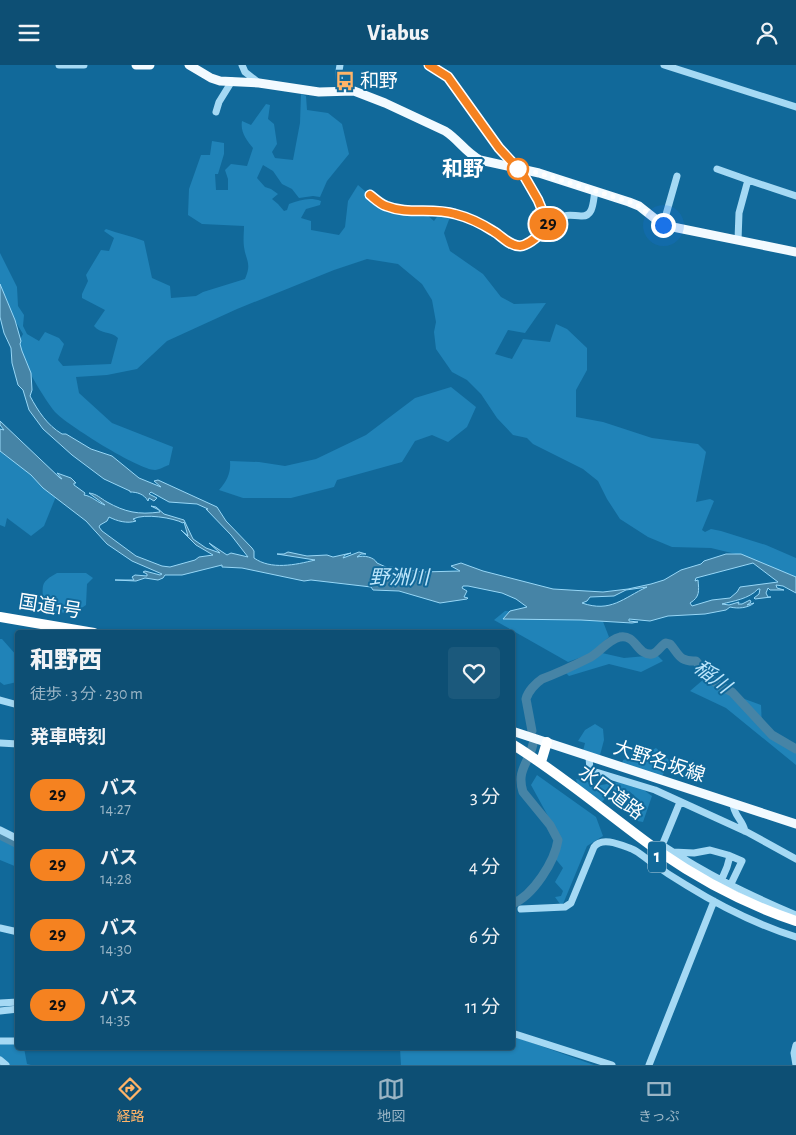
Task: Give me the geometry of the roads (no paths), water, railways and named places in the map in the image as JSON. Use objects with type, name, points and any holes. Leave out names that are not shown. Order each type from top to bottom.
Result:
[{"type":"highway","name":"国道1号","points":[[0,617],[76,630]]},
{"type":"highway","points":[[530,758],[546,742]]},
{"type":"highway","name":"水口道路","points":[[515,746],[618,829],[684,875],[737,903],[796,929]]},
{"type":"highway","name":"水口道路","points":[[515,752],[530,758],[688,870],[752,904],[796,921]]},
{"type":"main road","points":[[136,65],[150,65]]},
{"type":"main road","points":[[189,65],[211,78],[319,92],[354,91],[445,131],[452,135],[473,157],[480,160],[539,173],[639,206],[663,225],[796,252]]},
{"type":"main road","name":"大野名坂線","points":[[515,732],[796,823]]},
{"type":"street","points":[[59,65],[84,65]]},
{"type":"street","points":[[242,65],[245,72],[259,83]]},
{"type":"street","points":[[340,65],[340,91]]},
{"type":"street","points":[[429,65],[448,77],[499,148],[518,169],[538,200],[549,227]]},
{"type":"street","points":[[664,65],[796,107]]},
{"type":"street","points":[[216,111],[232,81]]},
{"type":"street","points":[[717,169],[796,196]]},
{"type":"street","points":[[663,225],[677,176]]},
{"type":"street","points":[[738,240],[739,213],[748,180]]},
{"type":"street","points":[[370,195],[384,206],[405,211],[454,213],[493,231],[510,244],[521,246],[564,215],[582,217],[591,213],[595,191]]},
{"type":"street","points":[[0,700],[15,704]]},
{"type":"street","points":[[0,743],[15,744]]},
{"type":"street","points":[[590,757],[590,770],[596,773],[655,790],[745,831],[796,859]]},
{"type":"street","points":[[680,802],[662,847],[730,886],[796,915]]},
{"type":"street","points":[[733,803],[735,814],[745,831]]},
{"type":"street","points":[[0,830],[15,838]]},
{"type":"street","points":[[521,909],[565,907],[571,903],[594,847],[602,841],[634,850],[714,901],[779,932],[796,937]]},
{"type":"street","points":[[672,852],[694,853],[710,850],[730,855],[742,861],[730,886]]},
{"type":"street","points":[[721,881],[730,855]]},
{"type":"street","points":[[649,1065],[714,901]]},
{"type":"street","points":[[0,929],[15,932]]},
{"type":"street","points":[[0,1003],[15,1002]]},
{"type":"street","points":[[0,1011],[15,1009]]},
{"type":"street","points":[[515,1034],[612,1065]]},
{"type":"street","points":[[0,1041],[15,1041]]},
{"type":"street","points":[[796,1045],[794,1053],[796,1065]]},
{"type":"street","points":[[0,1060],[6,1065]]},
{"type":"water","name":"野洲川","points":[[0,284],[15,320],[22,351],[31,373],[32,390],[30,396],[47,422],[62,434],[66,434],[91,449],[112,456],[139,478],[161,487],[154,481],[158,480],[217,507],[226,521],[252,548],[254,558],[261,562],[283,565],[315,560],[277,554],[288,552],[307,556],[327,555],[333,557],[351,553],[343,558],[359,552],[366,554],[361,554],[357,557],[366,556],[388,568],[422,572],[460,571],[451,566],[461,563],[483,571],[553,589],[603,592],[651,584],[664,580],[681,570],[701,564],[704,561],[726,554],[741,554],[796,577],[796,593],[783,586],[776,585],[777,588],[784,590],[770,590],[768,588],[766,593],[768,597],[771,597],[755,599],[759,594],[760,589],[758,589],[746,597],[722,604],[729,605],[739,602],[738,604],[742,604],[750,600],[751,602],[747,605],[754,603],[746,607],[730,607],[726,610],[705,614],[668,616],[650,621],[629,619],[629,621],[638,622],[632,623],[503,619],[510,611],[527,607],[516,599],[502,593],[468,586],[463,586],[462,588],[467,591],[464,597],[467,599],[440,603],[399,591],[373,590],[371,587],[311,580],[304,581],[242,568],[222,567],[222,565],[182,575],[165,575],[158,580],[145,578],[136,581],[115,580],[134,580],[132,577],[135,575],[147,576],[143,572],[145,571],[162,574],[132,561],[107,544],[86,521],[43,488],[31,475],[0,451],[0,429],[4,430],[0,425],[0,421],[60,478],[62,479],[57,473],[71,478],[76,483],[74,485],[85,493],[84,495],[105,505],[89,493],[94,494],[132,512],[160,512],[151,506],[156,507],[164,514],[184,520],[193,539],[206,548],[220,553],[209,543],[227,555],[231,553],[248,557],[231,535],[206,509],[208,509],[197,504],[169,502],[151,492],[149,494],[157,498],[154,501],[149,498],[148,501],[140,494],[130,492],[104,479],[72,455],[43,429],[29,410],[23,390],[18,385],[12,363],[11,348],[4,333],[0,317]],"holes":[[[144,516],[184,522],[188,536],[181,530],[196,545],[213,555],[199,557],[195,560],[170,567],[162,566],[136,556],[102,531],[99,527],[109,517],[126,522],[133,522],[136,521],[133,519]],[[753,563],[778,582],[740,587],[730,598],[712,600],[692,606],[690,603],[696,598],[699,591],[698,580],[695,581],[696,578]],[[647,587],[624,600],[609,605],[592,606],[582,603],[590,597],[614,596],[626,590]]]},
{"type":"waterway","name":"稲川","points":[[532,731],[526,699],[528,693],[535,685],[542,679],[591,657],[612,641],[625,637],[647,654],[658,651],[666,643],[670,644],[683,659],[696,661],[708,677],[732,692],[772,735],[796,749]]},
{"type":"waterway","name":"稲川","points":[[515,902],[528,894],[542,877],[552,858],[558,840],[550,825],[523,792],[521,784],[522,772],[533,744]]},
{"type":"waterway","name":"稲川","points":[[0,835],[15,842]]},
{"type":"place","name":"和野","points":[[345,81]]},
{"type":"district","name":"和野","points":[[463,169]]}]
